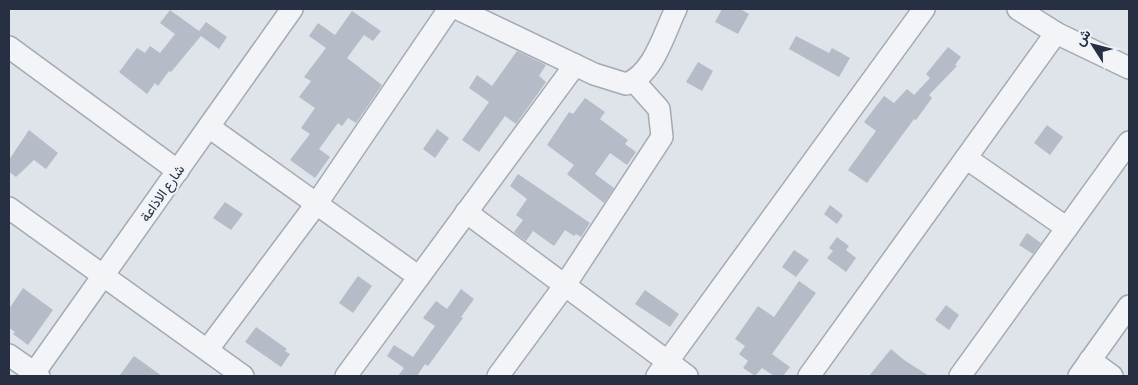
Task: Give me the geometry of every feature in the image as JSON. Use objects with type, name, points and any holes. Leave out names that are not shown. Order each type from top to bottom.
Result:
[{"type":"street","name":"شارع الاذاعة","points":[[35,375],[292,9]]},
{"type":"street","points":[[208,349],[317,203],[449,9]]},
{"type":"street","points":[[458,9],[575,65],[626,84],[634,81],[650,65],[676,9]]},
{"type":"street","points":[[662,369],[924,9]]},
{"type":"street","points":[[1018,9],[1056,33],[1129,68]]},
{"type":"street","points":[[810,376],[1056,33]]},
{"type":"street","points":[[9,47],[178,171]]},
{"type":"street","points":[[346,376],[575,65]]},
{"type":"street","points":[[498,376],[565,286],[662,137],[659,108],[634,81]]},
{"type":"street","points":[[209,126],[419,277]]},
{"type":"street","points":[[960,376],[1129,142]]},
{"type":"street","points":[[966,158],[1067,228]]},
{"type":"street","points":[[9,208],[208,349],[243,376]]},
{"type":"street","points":[[466,212],[565,286],[662,369],[687,376]]},
{"type":"street","points":[[1112,376],[1084,368],[1129,306]]},
{"type":"street","points":[[9,355],[35,375]]},
{"type":"building","points":[[722,9],[740,9],[749,14],[738,34],[715,22]]},
{"type":"building","points":[[170,10],[199,31],[206,22],[227,37],[219,49],[201,36],[158,86],[155,83],[147,94],[119,72],[137,48],[145,53],[150,46],[160,53],[175,34],[160,23]]},
{"type":"building","points":[[352,11],[381,31],[373,41],[364,35],[347,58],[382,85],[356,123],[348,118],[342,126],[338,123],[319,149],[330,157],[315,178],[290,160],[310,134],[301,128],[315,108],[299,97],[311,81],[304,77],[326,48],[309,36],[318,23],[335,35]]},
{"type":"building","points":[[796,36],[829,53],[832,48],[850,58],[839,77],[789,49]]},
{"type":"building","points":[[948,47],[961,57],[955,65],[957,66],[929,95],[932,98],[916,120],[914,119],[867,183],[848,170],[876,131],[864,122],[884,96],[894,103],[907,89],[914,95],[930,78],[926,74]]},
{"type":"building","points":[[517,51],[546,65],[539,76],[546,82],[516,124],[505,116],[479,152],[462,140],[489,102],[469,88],[477,75],[492,86]]},
{"type":"building","points":[[698,62],[713,71],[702,91],[686,82]]},
{"type":"building","points":[[585,98],[605,112],[600,119],[628,140],[625,144],[636,152],[627,165],[610,153],[595,174],[614,188],[604,203],[567,174],[574,165],[547,145],[569,112],[573,114]]},
{"type":"building","points":[[1047,125],[1063,137],[1050,155],[1034,143]]},
{"type":"building","points":[[437,129],[449,138],[435,158],[423,149]]},
{"type":"building","points":[[29,130],[58,153],[46,169],[34,160],[16,177],[9,172],[9,160]]},
{"type":"building","points":[[518,174],[590,223],[581,237],[576,234],[574,236],[565,230],[554,246],[533,231],[526,241],[514,232],[523,220],[516,215],[527,199],[510,186]]},
{"type":"building","points":[[225,202],[243,214],[231,230],[213,218]]},
{"type":"building","points":[[830,205],[843,215],[837,224],[824,214]]},
{"type":"building","points":[[1027,233],[1041,243],[1033,254],[1019,245]]},
{"type":"building","points":[[837,237],[849,246],[846,250],[856,258],[846,272],[827,258],[833,251],[829,248]]},
{"type":"building","points":[[794,250],[809,260],[796,277],[782,267]]},
{"type":"building","points":[[358,276],[372,286],[353,313],[339,303]]},
{"type":"building","points":[[799,281],[816,293],[772,354],[790,367],[783,376],[774,376],[762,368],[755,376],[743,368],[748,361],[739,354],[745,346],[735,339],[758,306],[774,317]]},
{"type":"building","points":[[23,288],[53,310],[28,345],[13,334],[15,332],[9,328],[9,309]]},
{"type":"building","points":[[461,289],[474,299],[461,317],[463,318],[428,366],[425,364],[417,376],[398,376],[404,368],[387,356],[394,345],[413,357],[435,326],[423,318],[436,301],[447,309]]},
{"type":"building","points":[[645,290],[679,314],[670,327],[635,304]]},
{"type":"building","points":[[946,305],[959,315],[949,330],[935,320]]},
{"type":"building","points":[[256,327],[287,349],[285,351],[290,354],[281,367],[245,342]]},
{"type":"building","points":[[891,349],[904,360],[929,376],[869,376]]},
{"type":"building","points":[[134,356],[162,376],[119,376]]}]
